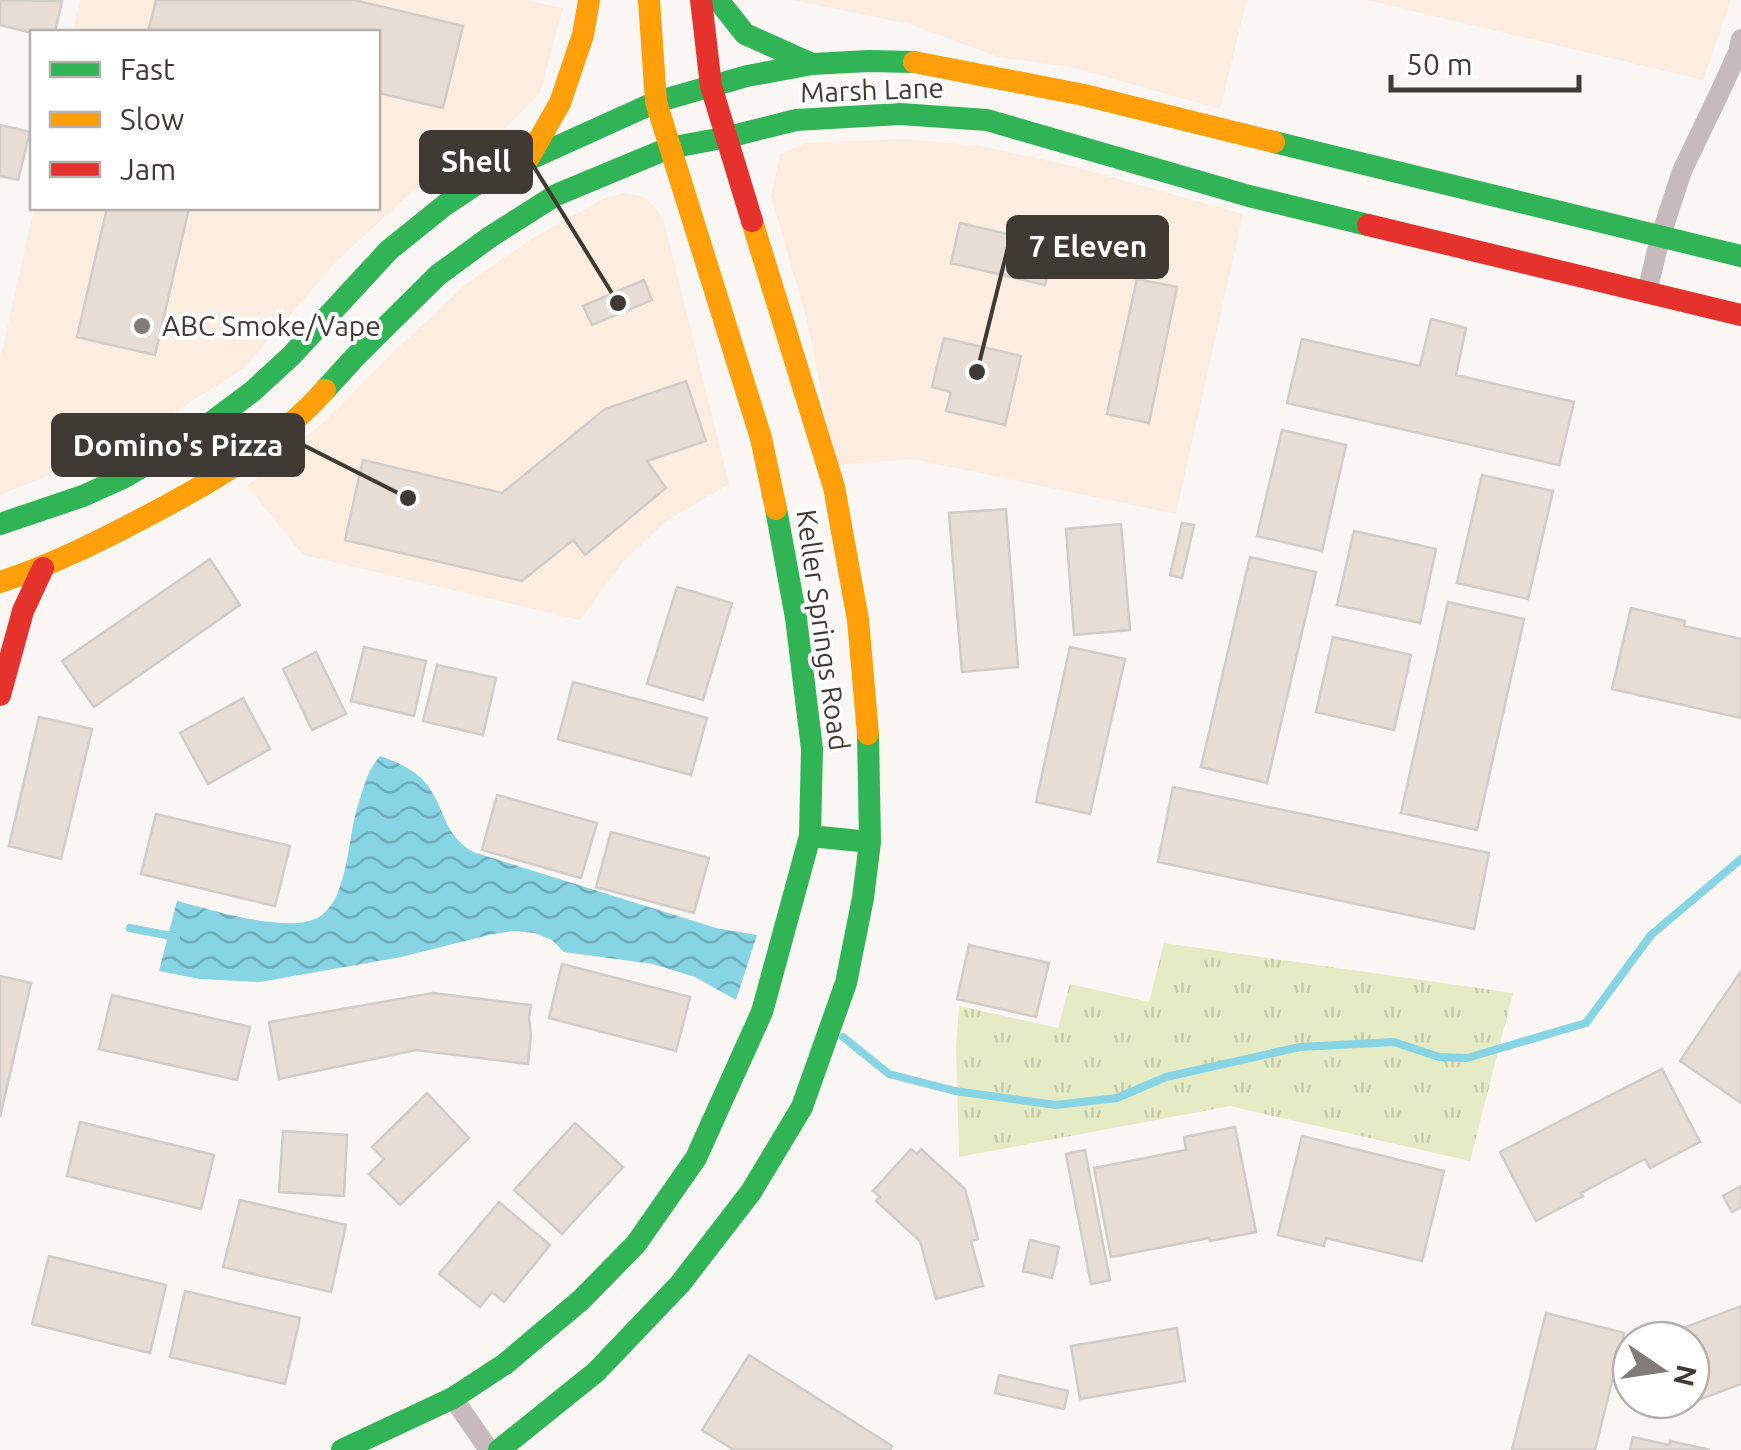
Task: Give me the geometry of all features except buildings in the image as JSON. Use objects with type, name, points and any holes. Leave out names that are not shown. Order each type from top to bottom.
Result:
[{"type":"main road","points":[[528,158],[560,103],[583,34],[589,0]]},
{"type":"main road","name":"Keller Springs Road","points":[[342,1450],[452,1398],[505,1364],[581,1300],[636,1244],[696,1158],[762,1012],[810,836],[812,748],[784,543],[760,438],[656,102],[649,0]]},
{"type":"main road","name":"Keller Springs Road","points":[[499,1450],[608,1360],[680,1284],[751,1192],[802,1107],[846,983],[864,898],[870,842],[868,724],[858,620],[834,487],[712,86],[702,0]]},
{"type":"main road","points":[[718,0],[745,34],[812,64]]},
{"type":"main road","name":"Marsh Lane","points":[[0,582],[43,568],[92,545],[198,489],[275,437],[319,397],[339,338],[389,250],[481,181],[656,102],[748,76],[812,64],[922,62],[1001,77],[1741,256]]},
{"type":"main road","name":"Marsh Lane","points":[[0,524],[123,478],[182,444],[253,391],[291,356],[339,338],[556,196],[669,148],[796,120],[900,114],[986,120],[1249,196],[1741,315]]},
{"type":"main road","points":[[0,696],[23,611],[43,568]]},
{"type":"main road","points":[[810,836],[870,842]]},
{"type":"street","points":[[1647,292],[1682,170],[1741,39]]},
{"type":"street","points":[[452,1398],[490,1450]]},
{"type":"shaded area","points":[[80,0],[526,0],[563,8],[540,93],[503,130],[419,185],[336,262],[245,367],[141,434],[0,495],[0,360],[34,210],[380,210],[380,30],[73,30]]},
{"type":"shaded area","points":[[792,0],[1247,0],[1220,109],[1071,67],[998,57],[909,24]]},
{"type":"shaded area","points":[[1366,0],[1731,0],[1703,80]]},
{"type":"shaded area","points":[[904,139],[981,146],[1072,166],[1243,214],[1176,514],[912,459],[836,465],[807,320],[771,196],[780,155],[805,143]]},
{"type":"shaded area","points":[[625,193],[641,196],[664,221],[729,484],[665,522],[622,563],[580,620],[303,555],[247,486],[325,421],[468,282],[536,236],[607,197]]},
{"type":"green space","points":[[1164,943],[1513,993],[1470,1161],[1230,1106],[959,1157],[959,1006],[1058,1028],[1070,984],[1149,1002]]},
{"type":"water","points":[[380,756],[424,781],[450,830],[473,852],[716,928],[757,935],[736,1000],[695,977],[653,964],[564,952],[552,940],[535,933],[513,931],[401,957],[260,982],[200,979],[159,971],[177,901],[273,922],[309,921],[324,913],[340,886],[358,805],[369,773]]},
{"type":"waterway","points":[[843,1037],[889,1074],[955,1091],[1056,1105],[1117,1098],[1166,1077],[1300,1047],[1394,1042],[1439,1057],[1467,1058],[1586,1023],[1651,935],[1741,859]]},
{"type":"waterway","points":[[130,928],[176,937]]},
{"type":"traffic: fast","points":[[718,0],[745,34],[812,64]]},
{"type":"traffic: fast","points":[[0,524],[83,496],[182,444],[253,391],[291,356],[389,250],[481,181],[656,102],[747,76],[812,64],[914,62]]},
{"type":"traffic: fast","points":[[325,390],[438,275],[556,195],[669,148],[796,120],[900,114],[987,120],[1249,196],[1368,225]]},
{"type":"traffic: fast","points":[[1274,142],[1741,256]]},
{"type":"traffic: fast","points":[[342,1450],[453,1398],[505,1364],[581,1300],[636,1244],[696,1158],[762,1012],[810,836],[812,749],[796,618],[776,509]]},
{"type":"traffic: fast","points":[[499,1450],[596,1372],[680,1284],[751,1192],[802,1107],[846,983],[863,898],[870,842],[868,734]]},
{"type":"traffic: fast","points":[[810,836],[870,842]]},
{"type":"traffic: slow","points":[[528,159],[560,103],[583,35],[589,0]]},
{"type":"traffic: slow","points":[[649,0],[656,102],[761,438],[776,509]]},
{"type":"traffic: slow","points":[[914,62],[1084,95],[1274,142]]},
{"type":"traffic: slow","points":[[752,221],[834,487],[858,620],[868,734]]},
{"type":"traffic: slow","points":[[0,582],[76,552],[196,489],[265,445],[325,390]]},
{"type":"traffic: jam","points":[[701,0],[711,86],[752,221]]},
{"type":"traffic: jam","points":[[1368,225],[1741,315]]},
{"type":"traffic: jam","points":[[0,695],[23,611],[43,568]]},
{"type":"place","name":"Shell","points":[[618,303]]},
{"type":"place","name":"ABC Smoke/Vape","points":[[142,326]]},
{"type":"place","name":"7 Eleven","points":[[977,372]]},
{"type":"place","name":"Domino's Pizza","points":[[408,498]]}]
